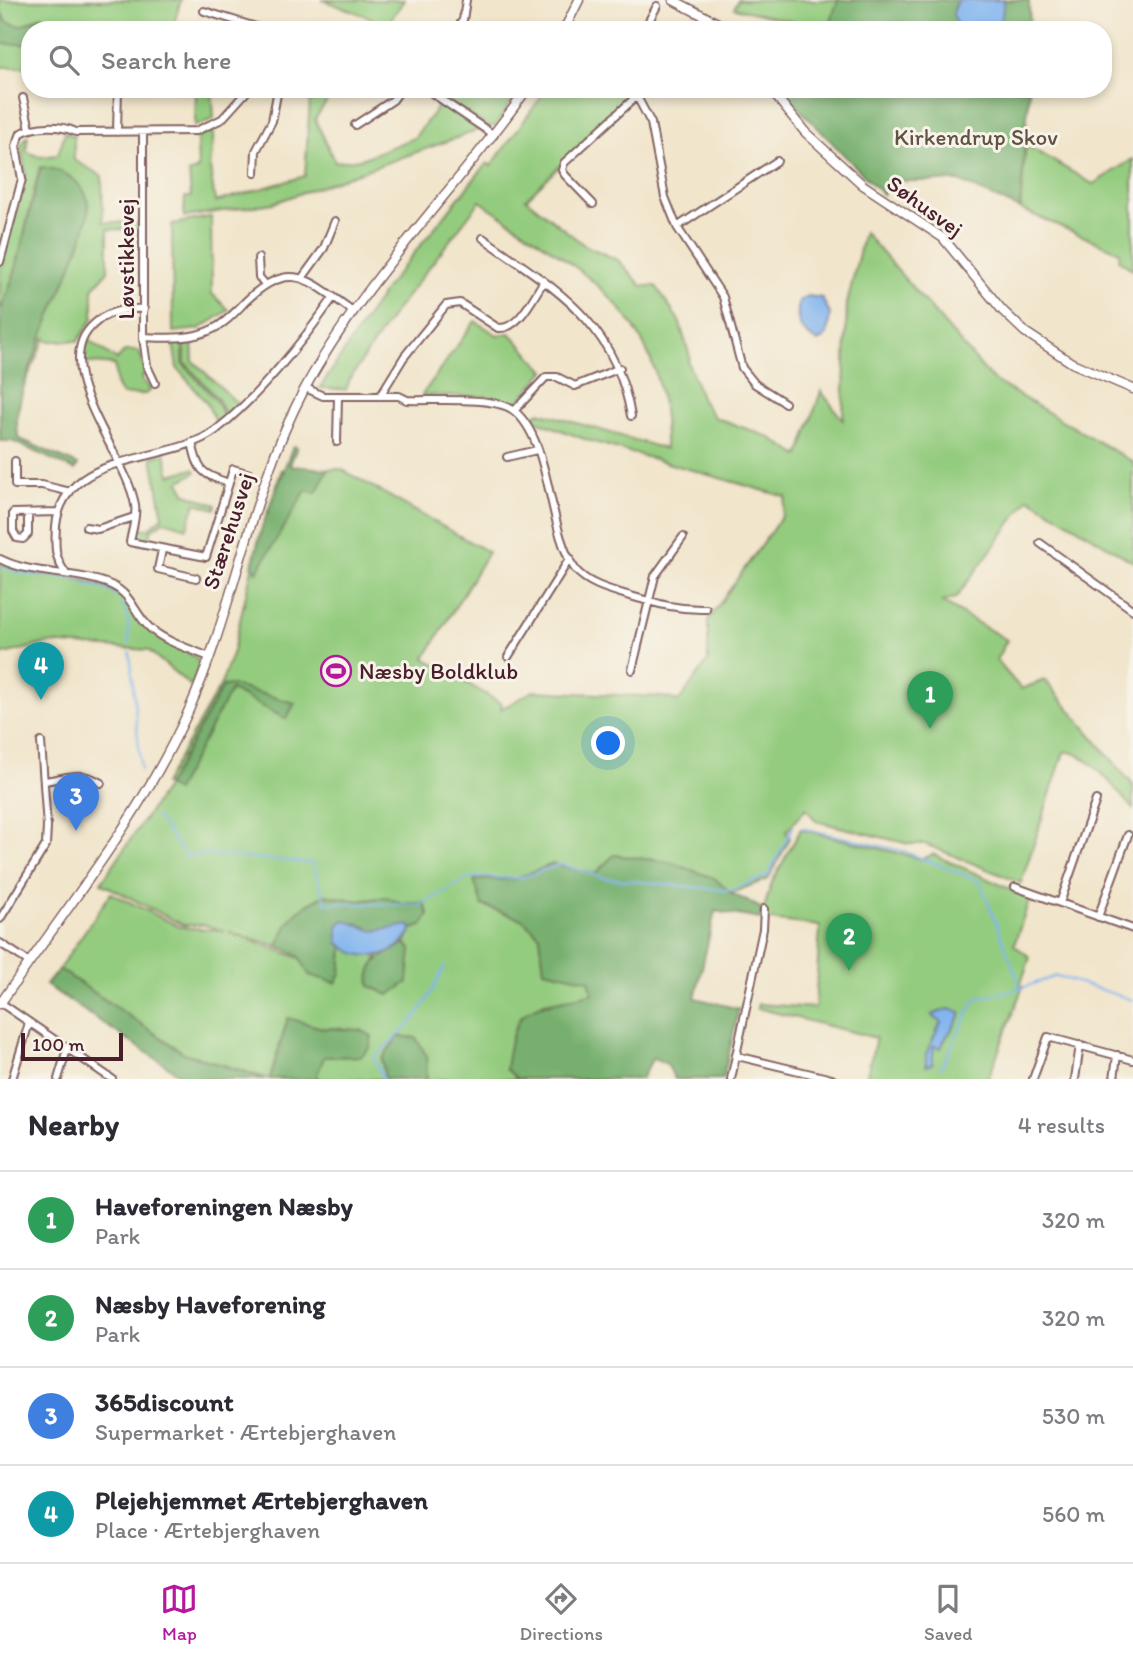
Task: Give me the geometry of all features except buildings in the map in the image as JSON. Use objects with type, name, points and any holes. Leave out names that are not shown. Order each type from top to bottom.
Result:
[{"type":"street","points":[[462,21],[466,0]]},
{"type":"street","points":[[568,21],[579,0]]},
{"type":"street","points":[[673,0],[714,21]]},
{"type":"street","points":[[649,21],[657,6]]},
{"type":"street","points":[[204,11],[237,21]]},
{"type":"street","points":[[23,98],[30,129]]},
{"type":"street","points":[[117,132],[118,98]]},
{"type":"street","points":[[0,262],[22,179],[17,139],[30,129],[66,128],[76,132],[144,133],[206,128],[222,119],[241,98]]},
{"type":"street","points":[[255,173],[256,151],[272,121],[276,98]]},
{"type":"street","points":[[355,125],[394,98]]},
{"type":"street","points":[[439,98],[494,135]]},
{"type":"street","name":"Stærehusvej","points":[[0,1004],[153,777],[187,713],[209,657],[266,474],[306,388],[353,311],[521,98]]},
{"type":"street","points":[[593,204],[565,175],[562,170],[564,163],[629,98]]},
{"type":"street","points":[[638,98],[650,123],[665,197],[677,227],[731,315],[742,368],[755,384],[785,403]]},
{"type":"street","name":"Søhusvej","points":[[777,98],[805,132],[863,185],[943,238],[1002,310],[1025,332],[1072,363],[1133,388]]},
{"type":"street","name":"Løvstikkevej","points":[[144,133],[143,337],[147,366],[155,383]]},
{"type":"street","points":[[677,227],[777,162]]},
{"type":"street","points":[[303,278],[324,248],[335,221]]},
{"type":"street","points":[[483,239],[580,309],[604,340],[620,368],[631,416]]},
{"type":"street","points":[[258,258],[259,277],[264,284]]},
{"type":"street","points":[[143,337],[184,338],[216,328],[264,284],[281,277],[303,278],[353,311]]},
{"type":"street","points":[[380,396],[404,357],[446,305],[460,303],[498,328],[504,329],[514,325],[544,281]]},
{"type":"street","points":[[44,570],[55,557],[59,512],[70,492],[84,479],[121,462],[205,437],[227,419],[298,347],[333,298]]},
{"type":"street","points":[[144,309],[121,310],[94,323],[80,344],[78,358],[82,387],[121,462],[135,507],[130,542],[206,557],[233,469],[250,474]]},
{"type":"street","points":[[514,411],[546,377],[557,377],[575,386],[620,368]]},
{"type":"street","points":[[306,388],[323,396],[380,396],[492,403],[514,411],[531,432],[576,570],[588,580],[673,609],[706,608]]},
{"type":"street","points":[[337,442],[338,396]]},
{"type":"street","points":[[192,442],[196,462],[204,475],[229,482]]},
{"type":"street","points":[[507,457],[537,450]]},
{"type":"street","points":[[15,461],[15,485],[42,485],[70,492]]},
{"type":"street","points":[[29,513],[59,512]]},
{"type":"street","points":[[86,527],[98,529],[134,517]]},
{"type":"street","points":[[632,670],[651,602],[654,576],[683,537]]},
{"type":"street","points":[[1040,543],[1133,610]]},
{"type":"street","points":[[162,550],[158,569],[196,578]]},
{"type":"street","points":[[55,557],[65,572]]},
{"type":"street","points":[[508,657],[570,558]]},
{"type":"street","points":[[0,559],[21,567],[65,572],[124,592],[151,629],[209,657]]},
{"type":"street","points":[[0,919],[46,845],[41,742]]},
{"type":"street","points":[[44,781],[69,774],[90,776],[101,783]]},
{"type":"street","points":[[1060,903],[1096,800]]},
{"type":"street","points":[[1098,917],[1128,835]]},
{"type":"street","points":[[1015,887],[1133,929]]},
{"type":"street","points":[[731,1079],[763,929],[764,909]]},
{"type":"street","points":[[0,943],[29,962]]},
{"type":"street","points":[[0,1004],[112,1079]]},
{"type":"street","points":[[12,1079],[29,1023]]},
{"type":"street","points":[[1033,1079],[1048,1037],[1133,1060]]},
{"type":"street","points":[[1075,1079],[1080,1045]]},
{"type":"street","points":[[58,1079],[68,1049]]},
{"type":"street","points":[[1114,1079],[1117,1055]]},
{"type":"street","points":[[737,1056],[832,1079]]},
{"type":"green space","points":[[0,0],[181,0],[175,21],[47,21],[42,16],[32,21],[21,21],[21,26],[6,22],[0,10]]},
{"type":"green space","points":[[322,0],[404,0],[390,21],[371,21],[372,18]]},
{"type":"green space","points":[[738,0],[838,0],[831,21],[790,21],[734,8]]},
{"type":"green space","points":[[838,0],[958,0],[954,7],[956,21],[831,21]]},
{"type":"green space","points":[[1004,0],[1029,0],[1030,21],[1001,21]]},
{"type":"green space","points":[[0,10],[6,22],[21,26],[21,44],[0,44]]},
{"type":"green space","points":[[43,16],[47,21],[32,21]]},
{"type":"green space","points":[[0,44],[21,44],[21,67],[0,67]]},
{"type":"green space","points":[[196,98],[213,98],[214,119],[195,126]]},
{"type":"green space","points":[[329,98],[315,119],[335,162],[361,159],[414,138],[440,104],[479,130],[273,203],[184,217],[185,197],[191,197],[189,173],[198,169],[197,137],[214,131],[210,168],[215,202],[305,176],[310,99]]},
{"type":"green space","points":[[445,98],[514,98],[495,126],[488,127]]},
{"type":"green space","points":[[540,98],[629,98],[526,199],[584,245],[618,260],[642,286],[656,286],[679,321],[690,357],[688,362],[702,400],[714,417],[769,437],[799,456],[821,391],[843,420],[847,304],[864,232],[993,380],[1133,462],[1133,562],[1029,498],[956,598],[942,602],[1007,640],[996,660],[1021,689],[1045,680],[1133,785],[1133,809],[1092,764],[1073,753],[1064,752],[1021,883],[925,844],[909,844],[816,821],[806,808],[786,832],[790,838],[768,879],[731,893],[705,876],[676,865],[614,855],[595,874],[553,864],[515,879],[475,880],[482,905],[522,919],[540,936],[544,970],[589,980],[593,994],[544,1003],[520,1017],[506,1069],[518,1079],[427,1079],[426,1055],[382,1059],[385,1079],[319,1079],[316,1077],[324,1057],[361,1056],[342,1028],[322,1028],[288,1018],[270,1079],[184,1053],[59,969],[111,893],[180,927],[224,931],[205,925],[183,925],[101,883],[167,786],[164,784],[221,684],[233,651],[258,542],[282,469],[341,469],[488,552],[425,658],[502,704],[501,709],[533,691],[663,697],[679,701],[708,661],[708,620],[782,516],[786,497],[587,440],[529,418],[540,412],[665,449],[662,401],[652,361],[634,328],[611,299],[584,274],[480,201],[391,317],[350,379],[346,390],[320,388],[386,288],[487,163],[491,166]],"holes":[[[325,895],[359,901],[386,897],[402,904],[424,903],[422,926],[412,929],[405,943],[411,949],[375,960],[381,954],[363,954],[343,947],[341,973],[228,932],[278,946]]]},
{"type":"green space","name":"Kirkendrup Skov","points":[[789,98],[1028,98],[1020,209],[959,181],[890,181],[883,195]]},
{"type":"green space","points":[[65,132],[74,136],[74,160],[102,176],[103,222],[139,223],[139,230],[108,229],[108,271],[93,288],[93,319],[78,341],[47,341],[45,338],[15,405],[38,338],[82,237],[39,170],[15,272],[0,312],[0,268],[26,173],[20,146],[28,135],[26,151],[39,157],[58,155]]},
{"type":"green space","points":[[1026,145],[1093,184],[1133,159],[1133,270],[1119,260],[1120,252],[1020,209]]},
{"type":"green space","points":[[41,167],[67,175],[81,187],[86,195],[88,214],[72,264],[31,364],[21,395],[17,421],[20,439],[78,465],[75,470],[12,441],[0,441],[0,312],[15,272]]},
{"type":"green space","points":[[211,217],[212,294],[229,310],[199,329],[173,332],[172,224]]},
{"type":"green space","points":[[475,321],[497,335],[510,333],[545,371],[517,403],[490,397],[422,395]]},
{"type":"green space","points":[[87,339],[117,360],[125,351],[139,351],[145,369],[142,379],[151,390],[145,394],[122,395],[116,384],[115,365],[82,362]]},
{"type":"green space","points":[[192,340],[193,361],[238,404],[226,416],[218,399],[185,363],[185,341]]},
{"type":"green space","points":[[183,341],[183,364],[216,400],[225,418],[217,424],[206,402],[177,368],[173,342]]},
{"type":"green space","points":[[293,446],[297,447],[290,464],[292,466],[328,469],[316,493],[306,490],[257,572],[252,566],[262,527]]},
{"type":"green space","points":[[165,453],[170,475],[194,469],[196,472],[179,482],[186,494],[216,505],[215,509],[195,503],[187,528],[164,521],[151,530],[149,542],[135,539],[135,527],[148,529],[163,517],[152,457]]},
{"type":"green space","points":[[0,562],[29,572],[89,582],[119,594],[159,637],[191,654],[200,663],[191,686],[148,650],[48,643],[0,655]]},
{"type":"green space","points":[[231,685],[295,703],[286,719],[231,690],[176,791],[167,786],[223,686]]},
{"type":"green space","points":[[801,829],[922,859],[933,854],[1030,898],[1014,945],[1030,957],[1020,986],[1023,986],[988,1079],[866,1079],[876,1038],[757,1008],[758,1004],[815,1008],[820,926],[761,919],[772,882]],"holes":[[[948,1009],[959,1018],[934,1046],[926,1065],[941,1022],[932,1015]]]},
{"type":"green space","points":[[614,855],[669,862],[714,878],[731,893],[761,908],[761,919],[715,911],[695,998],[739,1009],[723,1079],[675,1079],[667,1064],[653,1058],[641,1079],[518,1079],[506,1069],[515,1028],[530,1010],[593,993],[589,980],[544,970],[540,936],[522,919],[482,905],[474,880],[515,879],[553,864],[595,874]]},
{"type":"green space","points":[[325,895],[359,901],[386,897],[402,904],[424,903],[429,915],[422,926],[412,929],[410,925],[374,931],[356,923],[338,942],[343,947],[341,973],[336,983],[309,975],[299,956],[278,946],[295,914]]},
{"type":"green space","points":[[405,943],[411,949],[408,982],[389,995],[370,986],[371,969],[379,959]]},
{"type":"green space","points":[[59,969],[184,1053],[265,1079],[188,1079],[182,1076],[46,985]]},
{"type":"green space","points":[[288,1018],[322,1028],[361,1030],[372,1036],[370,1047],[361,1056],[324,1057],[316,1077],[319,1079],[270,1079]]},
{"type":"green space","points":[[398,1036],[416,1038],[426,1055],[427,1079],[385,1079],[382,1059]]},
{"type":"water","points":[[958,0],[1004,0],[1001,21],[955,21],[953,13]]},
{"type":"water","points":[[807,296],[822,298],[830,314],[827,335],[818,342],[806,334],[798,320],[799,301]]},
{"type":"water","points":[[344,920],[374,931],[410,925],[412,929],[406,939],[389,952],[368,956],[347,949],[338,942],[338,926]]},
{"type":"water","points":[[948,1009],[961,1012],[941,1048],[934,1046],[932,1064],[926,1066],[926,1054],[941,1022],[932,1015]]},
{"type":"waterway","points":[[0,566],[23,574],[69,578],[110,591],[115,596]]},
{"type":"waterway","points":[[122,603],[128,619],[129,644]]},
{"type":"waterway","points":[[130,653],[141,770]]},
{"type":"waterway","points":[[156,816],[187,857],[199,854],[312,863],[326,903],[421,905],[471,877],[520,878],[561,864],[604,878],[732,890],[768,875],[793,827]]},
{"type":"waterway","points":[[802,828],[903,851],[980,881],[1021,988],[1057,976],[1133,1000]]},
{"type":"waterway","points":[[383,1079],[374,1057],[416,1016],[445,966]]},
{"type":"waterway","points":[[941,1068],[975,999],[1021,988]]},
{"type":"place","name":"Næsby Boldklub","points":[[336,671]]},
{"type":"place","name":"Plejehjemmet Ærtebjerghaven","points":[[41,700]]},
{"type":"place","name":"Haveforeningen Næsby","points":[[930,729]]},
{"type":"place","name":"365discount","points":[[76,831]]},
{"type":"place","name":"Næsby Haveforening","points":[[849,971]]}]
